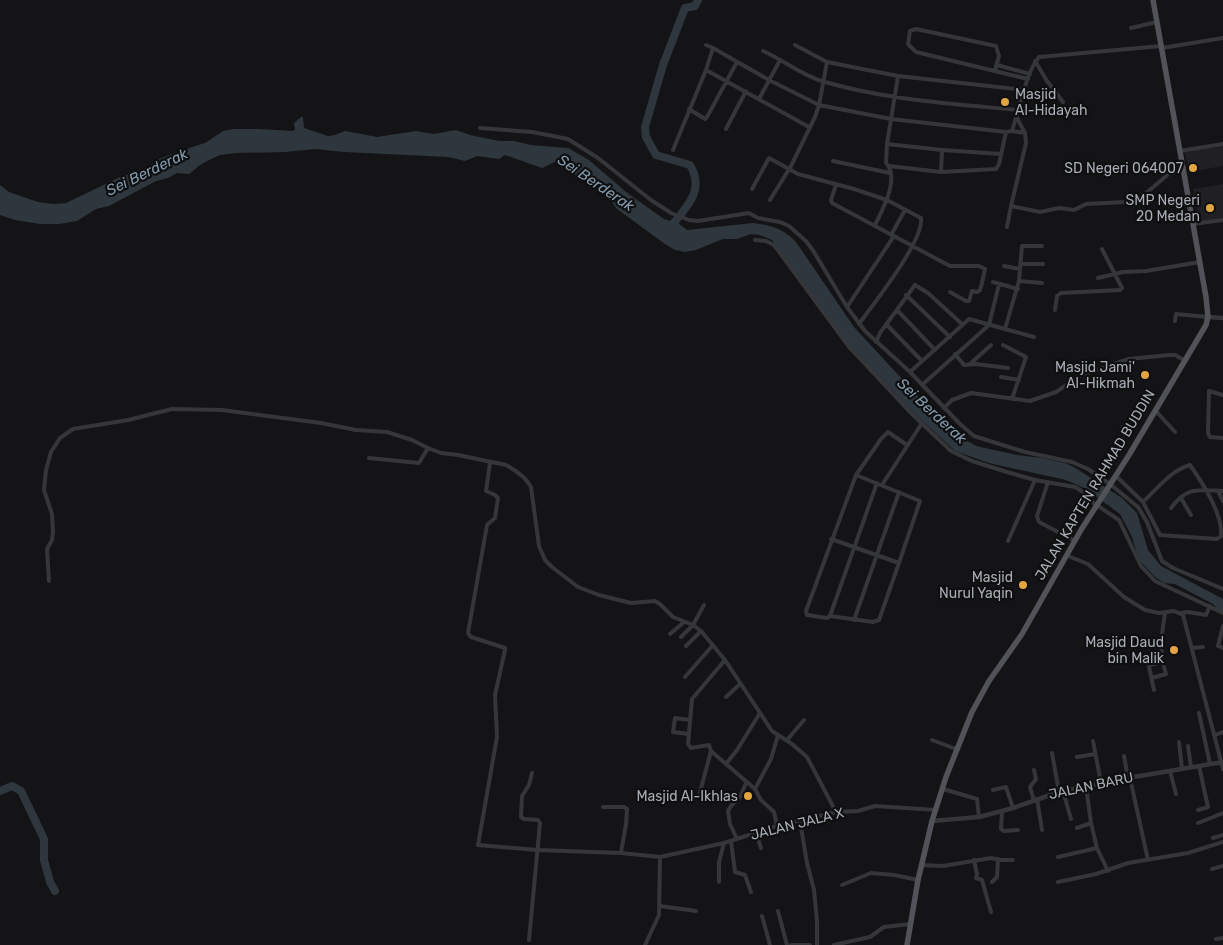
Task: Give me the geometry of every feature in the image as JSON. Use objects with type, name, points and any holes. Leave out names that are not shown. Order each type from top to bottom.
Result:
[{"type":"main road","points":[[1153,0],[1200,262],[1208,317]]},
{"type":"main road","name":"JALAN KAPTEN RAHMAD BUDDIN","points":[[907,945],[921,865],[932,821],[956,749],[968,720],[989,681],[1017,641],[1075,541],[1206,325],[1208,317]]},
{"type":"street","points":[[1131,28],[1157,22]]},
{"type":"street","points":[[995,70],[999,56],[996,46],[916,29],[910,31],[908,44],[916,52],[995,70],[1006,70]]},
{"type":"street","points":[[1012,130],[1029,76],[1036,62],[1042,57],[1162,47],[1223,38]]},
{"type":"street","points":[[795,45],[827,62],[898,76],[1024,90]]},
{"type":"street","points":[[706,46],[819,105],[891,119],[1006,132],[1012,130],[1025,133]]},
{"type":"street","points":[[673,150],[706,70],[713,48]]},
{"type":"street","points":[[763,51],[823,82],[894,97],[1018,110]]},
{"type":"street","points":[[759,99],[780,60]]},
{"type":"street","points":[[689,110],[704,119],[707,117],[728,82],[737,62]]},
{"type":"street","points":[[770,200],[789,168],[819,105],[827,62]]},
{"type":"street","points":[[1036,62],[1047,81],[1063,102]]},
{"type":"street","points":[[997,65],[1006,70],[1029,76]]},
{"type":"street","points":[[706,70],[809,127]]},
{"type":"street","points":[[875,225],[887,200],[891,178],[889,166],[886,163],[887,144],[898,76]]},
{"type":"street","points":[[726,129],[746,91]]},
{"type":"street","points":[[1007,227],[1026,143],[1025,133],[1016,117]]},
{"type":"street","points":[[480,128],[532,132],[568,139],[598,158],[671,213],[689,220],[698,221],[749,213],[758,218],[780,222],[788,226],[806,241],[814,252],[859,324],[974,436],[1025,452],[1081,464],[1138,507],[1143,514],[1162,561],[1173,568],[1223,589]]},
{"type":"street","points":[[889,166],[941,172],[996,169],[1006,132]]},
{"type":"street","points":[[887,144],[1001,154]]},
{"type":"street","points":[[1180,151],[1223,144]]},
{"type":"street","points":[[941,172],[942,150]]},
{"type":"street","points":[[752,189],[768,158],[798,174],[887,200],[922,219],[913,246],[859,324]]},
{"type":"street","points":[[833,161],[890,173]]},
{"type":"street","points":[[1011,206],[1040,212],[1059,208],[1074,210],[1086,204],[1125,202],[1144,195],[1172,171],[1183,166]]},
{"type":"street","points":[[836,185],[830,200],[831,203],[950,266],[979,266],[985,269],[980,290],[977,292],[972,291],[969,301],[950,292]]},
{"type":"street","points":[[847,307],[892,236],[905,210]]},
{"type":"street","points":[[1193,224],[1223,220]]},
{"type":"street","points":[[754,240],[766,241],[774,245],[850,348],[951,451],[972,461],[1035,480],[1075,487],[1083,492],[1089,500],[1098,503],[1119,520],[1142,566],[1155,580],[1223,613]]},
{"type":"street","points":[[1005,329],[1020,280],[1022,246],[1042,246]]},
{"type":"street","points":[[1055,310],[1057,296],[1061,293],[1120,290],[1122,288],[1102,249]]},
{"type":"street","points":[[1098,278],[1200,262]]},
{"type":"street","points":[[1021,264],[1043,264]]},
{"type":"street","points":[[1004,266],[1020,270]]},
{"type":"street","points":[[1020,280],[1042,283]]},
{"type":"street","points":[[993,282],[1018,289]]},
{"type":"street","points":[[922,385],[989,325],[999,284]]},
{"type":"street","points":[[876,342],[906,295],[915,285],[962,324]]},
{"type":"street","points":[[906,295],[950,337]]},
{"type":"street","points":[[898,310],[935,350]]},
{"type":"street","points":[[1175,322],[1176,314],[1223,318]]},
{"type":"street","points":[[910,372],[962,324],[971,319],[976,322],[1034,337]]},
{"type":"street","points":[[887,325],[922,361]]},
{"type":"street","points":[[1003,344],[1025,356],[1025,362],[1012,399]]},
{"type":"street","points":[[970,364],[991,345]]},
{"type":"street","points":[[955,354],[964,365],[1008,368]]},
{"type":"street","points":[[944,408],[952,400],[971,392],[1030,401],[1056,392],[1081,375],[1129,359],[1168,354],[1175,355],[1184,360]]},
{"type":"street","points":[[1001,377],[1019,380]]},
{"type":"street","points":[[1223,395],[1208,390],[1208,433],[1212,438],[1223,438]]},
{"type":"street","points":[[49,581],[47,549],[52,540],[53,532],[52,514],[44,490],[46,473],[51,452],[60,438],[73,428],[128,420],[172,409],[222,410],[321,423],[356,430],[386,432],[412,440],[441,453],[506,465],[528,482],[532,492],[539,546],[545,560],[578,587],[599,595],[631,603],[655,601],[673,617],[701,630],[725,660],[772,731],[807,757],[836,812]]},
{"type":"street","points":[[1155,409],[1175,432]]},
{"type":"street","points":[[830,616],[854,547],[879,484],[922,423]]},
{"type":"street","points":[[856,475],[920,501],[899,563],[879,620],[874,622],[807,615],[806,611],[856,475],[888,432],[907,446]]},
{"type":"street","points":[[369,458],[419,464],[428,448]]},
{"type":"street","points":[[490,463],[486,491],[498,498],[494,518],[487,525],[468,633],[472,637],[505,648],[505,650],[495,695],[497,736],[478,845],[537,850],[621,853],[660,858],[659,915],[645,945]]},
{"type":"street","points":[[1116,476],[1143,502],[1160,535],[1217,539],[1221,536],[1216,511],[1206,489],[1190,465],[1164,480],[1154,493],[1143,502]]},
{"type":"street","points":[[1008,541],[1035,480]]},
{"type":"street","points":[[1048,482],[1037,520],[1075,541]]},
{"type":"street","points":[[1171,508],[1180,498],[1195,490],[1221,491],[1223,501]]},
{"type":"street","points":[[854,620],[899,492]]},
{"type":"street","points":[[1180,498],[1191,515]]},
{"type":"street","points":[[831,540],[899,563]]},
{"type":"street","points":[[1068,556],[1088,564],[1132,603],[1154,613],[1174,611],[1181,614],[1188,612],[1206,615],[1210,606]]},
{"type":"street","points":[[681,637],[693,625],[704,605]]},
{"type":"street","points":[[1152,678],[1166,674],[1162,659],[1161,641],[1165,613]]},
{"type":"street","points":[[1181,614],[1192,648],[1223,769]]},
{"type":"street","points":[[670,634],[684,622]]},
{"type":"street","points":[[1223,626],[1218,646],[1223,648]]},
{"type":"street","points":[[686,646],[701,630]]},
{"type":"street","points":[[685,676],[714,645]]},
{"type":"street","points":[[1192,648],[1204,647]]},
{"type":"street","points":[[1154,690],[1150,666],[1158,664],[1162,659]]},
{"type":"street","points":[[725,660],[693,697],[688,744],[691,748],[710,746],[711,751],[754,789],[761,800],[774,812],[777,826]]},
{"type":"street","points":[[726,697],[740,684]]},
{"type":"street","points":[[726,764],[760,713]]},
{"type":"street","points":[[1199,713],[1210,764]]},
{"type":"street","points":[[688,734],[671,732],[675,718],[690,720]]},
{"type":"street","points":[[786,740],[804,720]]},
{"type":"street","points":[[1215,735],[1223,732]]},
{"type":"street","points":[[754,789],[771,759],[779,736]]},
{"type":"street","points":[[932,740],[956,749]]},
{"type":"street","points":[[1093,741],[1101,784]]},
{"type":"street","points":[[1178,742],[1182,769]]},
{"type":"street","points":[[1188,746],[1191,767]]},
{"type":"street","points":[[700,796],[711,751]]},
{"type":"street","points":[[1052,753],[1061,791],[1071,819]]},
{"type":"street","points":[[1077,757],[1095,754]]},
{"type":"street","points":[[1124,756],[1148,860]]},
{"type":"street","name":"JALAN BARU","points":[[932,821],[979,817],[1002,812],[1061,791],[1222,762]]},
{"type":"street","points":[[1198,810],[1208,807],[1199,766]]},
{"type":"street","points":[[1034,770],[1036,779],[1030,787],[1036,800],[1042,830]]},
{"type":"street","points":[[1170,771],[1176,794]]},
{"type":"street","points":[[529,940],[539,821],[521,817],[522,796],[529,785],[532,773]]},
{"type":"street","points":[[737,839],[730,824],[728,811],[740,797],[746,783]]},
{"type":"street","points":[[993,790],[1006,787],[1013,808]]},
{"type":"street","points":[[1086,787],[1091,823],[1098,848],[1108,871]]},
{"type":"street","points":[[943,789],[977,799],[979,817]]},
{"type":"street","name":"JALAN JALA X","points":[[660,858],[724,843],[777,826],[836,812],[858,811],[875,806],[936,810]]},
{"type":"street","points":[[603,807],[624,807],[627,809],[621,853]]},
{"type":"street","points":[[1002,812],[1001,829],[1004,831],[1018,830]]},
{"type":"street","points":[[1198,824],[1223,813]]},
{"type":"street","points":[[802,820],[807,863],[814,890],[817,920],[816,945]]},
{"type":"street","points":[[1077,828],[1091,823]]},
{"type":"street","points":[[756,833],[761,848]]},
{"type":"street","points":[[1213,838],[1223,834]]},
{"type":"street","points":[[731,841],[735,873],[745,875],[751,892]]},
{"type":"street","points":[[1058,882],[1108,871],[1128,863],[1188,853],[1223,842]]},
{"type":"street","points":[[719,882],[719,862],[724,843]]},
{"type":"street","points":[[1058,857],[1098,848]]},
{"type":"street","points":[[921,865],[938,866],[991,858],[1012,860]]},
{"type":"street","points":[[992,882],[997,877],[998,859]]},
{"type":"street","points":[[974,860],[978,874],[976,878],[982,880],[991,912]]},
{"type":"street","points":[[1212,870],[1223,866]]},
{"type":"street","points":[[842,885],[871,873],[918,880]]},
{"type":"street","points":[[660,906],[696,911]]},
{"type":"street","points":[[778,911],[787,945]]},
{"type":"street","points":[[762,916],[770,945]]},
{"type":"street","points":[[834,945],[870,937],[884,927],[910,924]]},
{"type":"street","points":[[1216,939],[1223,938]]},
{"type":"street","points":[[791,945],[810,945]]},
{"type":"shaded area","points":[[1223,146],[1223,166],[1189,172],[1185,152]]},
{"type":"shaded area","name":"SMP Negeri 20 Medan","points":[[1223,184],[1223,218],[1199,222],[1193,189]]},
{"type":"water","name":"Sei Berderak","points":[[303,117],[304,128],[328,136],[345,131],[377,137],[416,131],[434,134],[456,130],[499,141],[514,141],[531,145],[568,148],[589,160],[626,192],[664,219],[678,223],[687,230],[753,223],[771,226],[782,231],[796,242],[854,327],[928,407],[966,440],[976,446],[1065,463],[1122,498],[1137,513],[1148,550],[1161,566],[1223,599],[1223,612],[1213,604],[1175,584],[1164,583],[1155,577],[1139,560],[1132,537],[1120,514],[1086,489],[1066,480],[989,463],[955,451],[901,401],[856,354],[772,240],[760,235],[751,234],[737,239],[723,239],[696,250],[685,252],[675,250],[617,209],[598,184],[571,173],[564,163],[555,162],[542,168],[505,155],[499,159],[477,156],[465,161],[448,157],[315,149],[236,153],[220,155],[200,165],[189,174],[177,173],[156,181],[109,206],[96,209],[77,221],[59,224],[40,224],[15,220],[0,215],[0,185],[9,192],[38,202],[66,203],[118,178],[146,168],[157,160],[205,143],[223,131],[259,129],[292,131],[295,130],[294,123]]},
{"type":"waterway","points":[[669,229],[687,207],[695,192],[696,183],[690,165],[656,155],[646,137],[645,127],[663,65],[685,8],[695,6],[698,0]]},
{"type":"waterway","points":[[0,791],[12,786],[21,791],[44,839],[44,860],[50,882],[55,891]]},
{"type":"place","name":"Masjid Al-Hidayah","points":[[1005,102]]},
{"type":"place","name":"SD Negeri 064007","points":[[1193,168]]},
{"type":"place","name":"SMP Negeri 20 Medan","points":[[1210,208]]},
{"type":"place","name":"Masjid Jami' Al-Hikmah","points":[[1145,375]]},
{"type":"place","name":"Masjid Nurul Yaqin","points":[[1023,585]]},
{"type":"place","name":"Masjid Daud bin Malik","points":[[1174,650]]},
{"type":"place","name":"Masjid Al-Ikhlas","points":[[748,796]]}]
